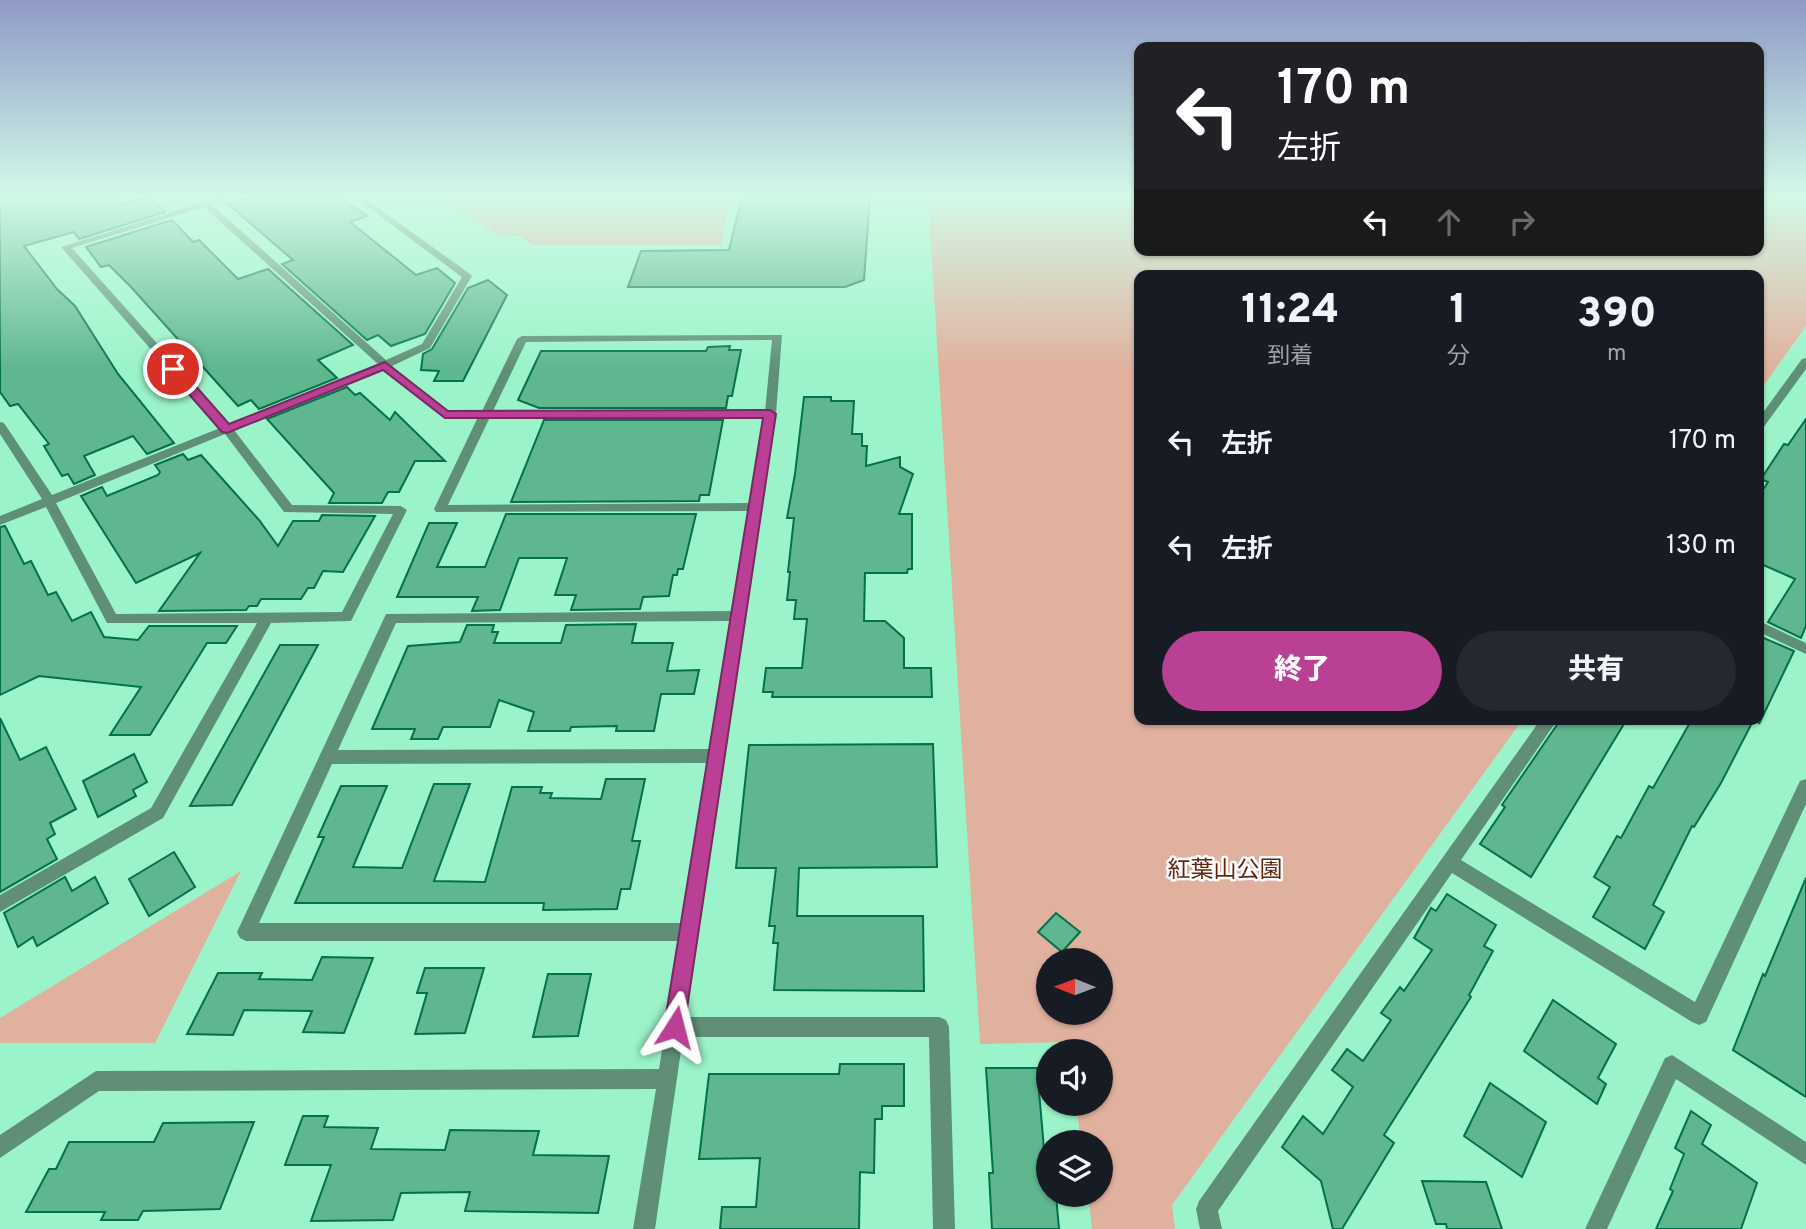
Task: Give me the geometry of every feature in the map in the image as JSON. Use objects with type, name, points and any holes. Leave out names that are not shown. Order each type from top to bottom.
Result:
[{"type":"street","points":[[0,425],[49,501],[112,619],[346,617],[401,510],[288,509],[227,429],[73,254]]},
{"type":"street","points":[[262,254],[385,365],[445,414],[770,414]]},
{"type":"street","points":[[0,521],[426,346],[467,276],[437,254]]},
{"type":"street","points":[[644,1229],[716,756],[756,507],[770,414],[778,337],[522,339],[440,509],[756,507]]},
{"type":"street","points":[[1764,419],[1806,361]]},
{"type":"street","points":[[0,904],[157,813],[268,616]]},
{"type":"street","points":[[690,932],[246,932],[391,618],[738,616]]},
{"type":"street","points":[[1764,628],[1806,649]]},
{"type":"street","points":[[1211,1229],[1207,1209],[1546,725]]},
{"type":"street","points":[[326,757],[716,756]]},
{"type":"street","points":[[1450,862],[1699,1015],[1806,786]]},
{"type":"street","points":[[675,1027],[939,1027],[944,1229]]},
{"type":"street","points":[[1596,1229],[1672,1065],[1806,1154]]},
{"type":"street","points":[[0,1148],[96,1081],[667,1079]]},
{"type":"green space","name":"紅葉山公園","points":[[932,254],[1806,254],[1806,326],[1764,385],[1764,270],[1134,270],[1134,725],[1519,725],[1172,1205],[1175,1229],[1092,1229],[1089,1207],[1113,1207],[1113,1130],[1079,1130],[1078,1116],[1113,1116],[1113,1039],[1036,1039],[1036,1043],[980,1044]]},
{"type":"green space","points":[[241,871],[155,1043],[0,1043],[0,1018]]},
{"type":"building","points":[[0,254],[30,254],[57,289],[75,306],[118,374],[174,443],[147,454],[133,436],[84,456],[95,475],[74,484],[68,474],[62,476],[44,446],[49,444],[18,404],[10,406],[0,392]]},
{"type":"building","points":[[92,254],[213,254],[238,279],[268,269],[353,345],[318,360],[337,378],[259,409],[251,400],[238,406],[131,287],[109,265],[101,267]]},
{"type":"building","points":[[286,254],[390,254],[416,275],[437,268],[455,283],[425,334],[391,346],[378,335],[367,340],[282,264],[293,260]]},
{"type":"building","points":[[640,254],[866,254],[864,280],[845,287],[628,287]]},
{"type":"building","points":[[488,280],[507,295],[463,381],[434,381],[439,371],[421,370],[423,354],[432,349],[468,288]]},
{"type":"building","points":[[730,346],[729,350],[741,350],[732,396],[728,396],[726,408],[539,408],[518,400],[541,351],[706,351],[708,347]]},
{"type":"building","points":[[347,387],[355,395],[360,393],[390,420],[395,412],[445,461],[415,461],[399,492],[388,492],[382,503],[329,503],[334,493],[267,419]]},
{"type":"building","points":[[804,397],[831,397],[831,401],[854,401],[852,434],[862,434],[862,446],[867,446],[866,466],[900,457],[900,467],[913,474],[899,514],[912,514],[912,569],[908,569],[907,573],[865,573],[864,621],[885,621],[904,638],[904,668],[931,668],[932,697],[772,697],[773,692],[763,692],[766,668],[802,668],[807,619],[794,619],[796,600],[787,600],[794,518],[787,518]]},
{"type":"building","points":[[1806,419],[1806,626],[1801,638],[1768,622],[1795,579],[1764,565],[1764,488],[1768,482],[1764,480],[1764,474],[1784,444],[1788,445]]},
{"type":"building","points":[[544,420],[723,420],[709,495],[700,495],[699,501],[511,502]]},
{"type":"building","points":[[183,454],[188,460],[201,455],[259,520],[278,546],[293,521],[319,521],[322,515],[375,516],[343,572],[323,571],[314,588],[308,588],[301,599],[261,599],[257,606],[249,606],[246,610],[159,611],[200,553],[136,583],[81,496],[102,487],[107,496],[158,475],[160,472],[155,465]]},
{"type":"building","points":[[506,514],[696,514],[683,569],[678,569],[677,575],[673,575],[669,596],[643,597],[640,609],[571,610],[576,595],[555,595],[567,558],[519,558],[500,610],[472,611],[478,597],[397,597],[429,523],[457,523],[437,567],[485,567]]},
{"type":"building","points":[[5,526],[24,564],[31,561],[48,595],[56,592],[72,621],[91,612],[104,637],[138,640],[149,626],[237,626],[226,643],[207,643],[150,735],[110,735],[141,687],[39,676],[0,695],[0,527]]},
{"type":"building","points":[[636,624],[632,643],[673,643],[667,671],[699,670],[694,694],[661,694],[654,731],[616,731],[617,726],[571,727],[570,731],[528,731],[534,712],[499,700],[490,727],[443,727],[438,739],[411,739],[415,729],[372,729],[408,646],[460,642],[467,625],[494,625],[492,632],[498,632],[494,643],[561,643],[566,625]]},
{"type":"building","points":[[1764,638],[1794,651],[1764,714]]},
{"type":"building","points":[[280,645],[318,645],[232,805],[190,806]]},
{"type":"building","points":[[0,718],[20,760],[46,747],[76,809],[50,823],[55,834],[47,839],[57,859],[0,892]]},
{"type":"building","points":[[1557,725],[1623,725],[1531,877],[1480,844],[1505,807],[1502,805]]},
{"type":"building","points":[[1689,725],[1751,725],[1721,783],[1694,827],[1692,826],[1653,905],[1664,912],[1645,949],[1593,917],[1610,887],[1594,877],[1617,836],[1621,838],[1649,786],[1653,788]]},
{"type":"building","points":[[933,744],[937,867],[799,868],[797,916],[923,916],[924,991],[774,990],[778,943],[773,943],[775,926],[769,926],[776,868],[736,868],[749,745]]},
{"type":"building","points":[[134,754],[147,782],[133,790],[136,796],[98,817],[83,781]]},
{"type":"building","points":[[606,779],[645,779],[632,841],[640,841],[630,889],[621,889],[617,909],[543,910],[544,903],[295,903],[324,837],[318,837],[341,786],[387,786],[353,867],[402,868],[434,784],[470,784],[434,881],[485,882],[512,787],[542,787],[540,793],[552,793],[550,798],[601,799]]},
{"type":"building","points":[[174,852],[195,887],[149,916],[129,879]]},
{"type":"building","points":[[65,877],[72,891],[95,877],[108,903],[37,946],[33,937],[18,947],[4,913]]},
{"type":"building","points":[[1806,878],[1806,1097],[1733,1050]]},
{"type":"building","points":[[1447,894],[1496,925],[1484,946],[1493,951],[1469,995],[1471,997],[1384,1135],[1394,1143],[1342,1229],[1333,1229],[1321,1181],[1282,1147],[1303,1116],[1323,1134],[1353,1087],[1332,1070],[1347,1049],[1363,1061],[1391,1020],[1381,1013],[1400,987],[1404,991],[1432,950],[1414,938],[1431,908],[1436,911]]},
{"type":"building","points":[[1056,913],[1080,932],[1066,948],[1057,948],[1038,932]]},
{"type":"building","points":[[322,957],[373,958],[344,1033],[303,1032],[312,1011],[244,1010],[233,1035],[187,1034],[218,973],[262,973],[259,979],[312,980]]},
{"type":"building","points":[[425,968],[484,968],[465,1033],[415,1034],[427,993],[417,993]]},
{"type":"building","points":[[548,974],[591,974],[578,1036],[533,1037]]},
{"type":"building","points":[[1553,1000],[1616,1044],[1598,1078],[1606,1084],[1597,1104],[1524,1051]]},
{"type":"building","points":[[840,1064],[904,1064],[904,1106],[882,1106],[882,1119],[875,1119],[874,1173],[860,1172],[859,1229],[720,1229],[722,1207],[756,1207],[760,1158],[699,1159],[709,1074],[839,1074]]},
{"type":"building","points":[[986,1068],[1036,1068],[1036,1116],[1041,1116],[1042,1130],[1036,1130],[1036,1207],[1057,1207],[1059,1229],[992,1229],[989,1173],[993,1173]]},
{"type":"building","points":[[1490,1083],[1546,1122],[1522,1177],[1464,1136]]},
{"type":"building","points":[[1691,1111],[1711,1125],[1702,1144],[1757,1183],[1741,1229],[1656,1229],[1673,1191],[1670,1189],[1684,1154],[1675,1148]]},
{"type":"building","points":[[303,1116],[328,1116],[324,1127],[378,1128],[371,1149],[445,1150],[450,1130],[539,1131],[533,1155],[609,1156],[598,1213],[465,1211],[470,1192],[401,1193],[393,1220],[311,1221],[331,1165],[285,1165]]},
{"type":"building","points":[[254,1122],[220,1209],[143,1211],[138,1220],[101,1220],[105,1212],[26,1212],[49,1169],[56,1169],[69,1142],[154,1142],[163,1123]]},
{"type":"building","points":[[1422,1181],[1486,1182],[1502,1229],[1447,1229],[1446,1224],[1436,1224]]},
{"type":"route","points":[[173,369],[227,429],[385,365],[445,414],[770,414],[675,1027]]}]
